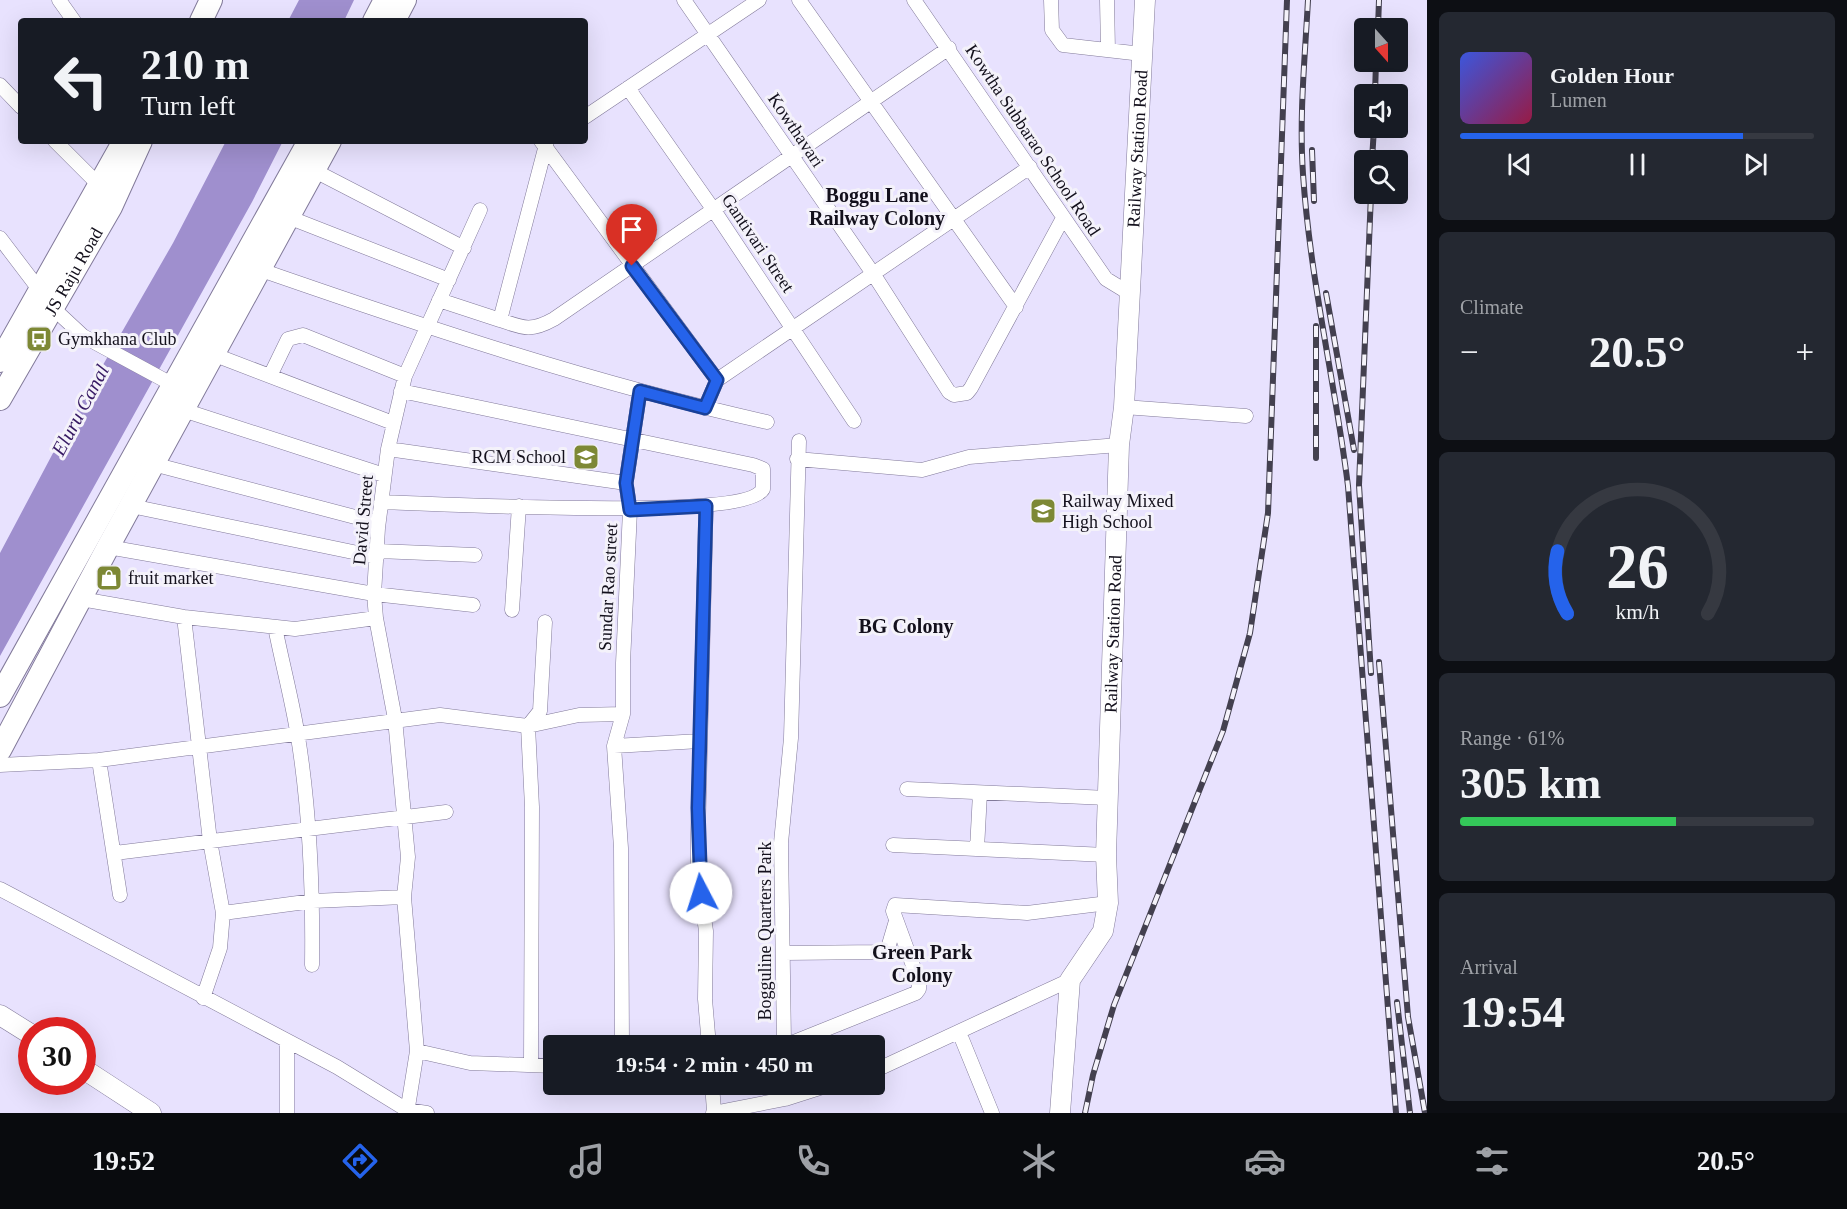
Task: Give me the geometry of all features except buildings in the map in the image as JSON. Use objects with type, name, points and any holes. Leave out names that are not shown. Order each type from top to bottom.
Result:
[{"type":"main road","points":[[187,18],[196,0]]},
{"type":"main road","points":[[203,18],[212,0]]},
{"type":"main road","points":[[376,18],[385,0]]},
{"type":"main road","points":[[396,18],[405,0]]},
{"type":"main road","name":"JS Raju Road","points":[[0,361],[122,144]]},
{"type":"main road","name":"JS Raju Road","points":[[0,399],[111,207],[140,144]]},
{"type":"main road","points":[[0,696],[168,384],[307,144]]},
{"type":"main road","points":[[0,750],[328,144]]},
{"type":"street","points":[[59,0],[72,18]]},
{"type":"street","name":"Kowthavari","points":[[684,0],[710,34],[791,156],[874,274],[949,392],[961,396]]},
{"type":"street","points":[[588,115],[759,0]]},
{"type":"street","points":[[799,0],[952,220],[1016,307]]},
{"type":"street","name":"Kowtha Subbarao School Road","points":[[915,0],[1106,279],[1129,293]]},
{"type":"street","points":[[1051,0],[1052,30],[1063,45],[1142,54]]},
{"type":"street","points":[[1107,0],[1108,50]]},
{"type":"street","name":"Railway Station Road","points":[[1070,980],[1099,940],[1105,923],[1108,903],[1106,855],[1119,445],[1124,407],[1145,0]]},
{"type":"street","points":[[439,300],[524,328],[540,327],[949,48]]},
{"type":"street","points":[[0,85],[18,104]]},
{"type":"street","name":"Gantivari Street","points":[[628,88],[713,209],[854,421]]},
{"type":"street","points":[[58,144],[100,186]]},
{"type":"street","points":[[500,320],[544,144]]},
{"type":"street","points":[[545,144],[717,380]]},
{"type":"street","points":[[705,408],[717,380],[1030,167]]},
{"type":"street","points":[[315,171],[464,248]]},
{"type":"street","name":"David Street","points":[[407,1111],[417,1051],[405,897],[408,857],[395,719],[376,618],[374,594],[378,523],[388,449],[405,376],[480,210]]},
{"type":"street","points":[[288,217],[449,280]]},
{"type":"street","name":"Kowtha Subbarao School Road","points":[[961,396],[971,388],[1063,218]]},
{"type":"street","points":[[0,238],[54,309],[83,336],[168,384],[188,402],[384,475]]},
{"type":"street","points":[[261,270],[426,328],[640,391],[768,422]]},
{"type":"street","points":[[270,376],[288,339],[303,335],[405,376]]},
{"type":"street","points":[[215,355],[393,423]]},
{"type":"street","points":[[381,502],[630,510],[706,506],[756,497],[763,489],[763,469],[753,465],[401,391]]},
{"type":"street","name":"Sundar Rao street","points":[[622,1035],[621,860],[614,746],[623,714],[630,510],[626,483],[640,391]]},
{"type":"street","points":[[1124,407],[1246,416]]},
{"type":"street","name":"Bogguline Quarters Park","points":[[799,441],[791,738],[781,843],[783,1040],[789,1044],[916,993],[919,989],[919,982],[896,921]]},
{"type":"street","points":[[797,459],[922,470],[969,457],[1119,445]]},
{"type":"street","points":[[388,449],[626,483]]},
{"type":"street","points":[[153,464],[378,523]]},
{"type":"street","points":[[131,506],[377,554],[476,555]]},
{"type":"street","points":[[512,610],[519,506]]},
{"type":"street","points":[[706,506],[698,876],[706,931],[705,999],[708,1035]]},
{"type":"street","points":[[108,547],[374,594],[473,606]]},
{"type":"street","points":[[81,599],[184,617],[275,627],[314,627],[376,618]]},
{"type":"street","points":[[184,617],[210,841],[223,913],[220,948],[203,998]]},
{"type":"street","points":[[531,1064],[532,807],[528,726],[540,711],[545,622]]},
{"type":"street","points":[[275,627],[297,732],[309,830],[313,901],[312,965]]},
{"type":"street","points":[[0,765],[99,760],[395,719],[440,715],[528,726],[579,715],[623,714]]},
{"type":"street","points":[[614,746],[700,741]]},
{"type":"street","points":[[99,760],[120,895]]},
{"type":"street","points":[[907,789],[1108,798]]},
{"type":"street","points":[[977,849],[980,792]]},
{"type":"street","points":[[115,853],[446,812]]},
{"type":"street","points":[[893,845],[1106,855]]},
{"type":"street","points":[[0,889],[287,1043],[337,1067],[407,1111],[428,1113]]},
{"type":"street","points":[[223,913],[313,901],[405,897]]},
{"type":"street","points":[[783,953],[883,952],[888,948],[896,921],[893,911],[895,905],[1027,913],[1108,903]]},
{"type":"street","points":[[885,1066],[1070,980],[1060,1113]]},
{"type":"street","points":[[0,1015],[18,1026]]},
{"type":"street","points":[[959,1032],[992,1113]]},
{"type":"street","points":[[287,1043],[287,1113]]},
{"type":"street","points":[[417,1051],[470,1063],[543,1065]]},
{"type":"street","points":[[96,1077],[151,1113]]},
{"type":"street","points":[[713,1095],[714,1112],[798,1095]]},
{"type":"water","points":[[299,0],[354,0],[345,18],[290,18]]},
{"type":"water","name":"Eluru Canal","points":[[224,144],[281,144],[252,202],[0,656],[0,553],[61,438],[173,243]]},
{"type":"railway","points":[[1085,1113],[1093,1075],[1114,1005],[1223,731],[1250,633],[1268,513],[1287,0]]},
{"type":"railway","points":[[1308,0],[1302,108],[1306,213],[1348,486],[1396,1113]]},
{"type":"railway","points":[[1378,18],[1379,0]]},
{"type":"railway","points":[[1375,84],[1376,72]]},
{"type":"railway","points":[[1373,138],[1373,150]]},
{"type":"railway","points":[[1312,150],[1314,201]]},
{"type":"railway","points":[[1371,204],[1359,485],[1371,673]]},
{"type":"railway","points":[[1326,293],[1354,450]]},
{"type":"railway","points":[[1316,326],[1316,458]]},
{"type":"railway","points":[[1379,662],[1408,1017],[1425,1113]]},
{"type":"railway","points":[[1397,1002],[1410,1113]]},
{"type":"place","name":"Gymkhana Club","points":[[39,339]]},
{"type":"place","name":"RCM School","points":[[586,457]]},
{"type":"place","name":"Railway Mixed High School","points":[[1043,511]]},
{"type":"place","name":"fruit market","points":[[109,578]]},
{"type":"district","name":"Boggu Lane Railway Colony","points":[[877,206]]},
{"type":"district","name":"BG Colony","points":[[906,626]]},
{"type":"district","name":"Green Park Colony","points":[[922,964]]},
{"type":"route","points":[[632,266],[717,380],[705,408],[640,391],[626,483],[630,510],[706,506],[698,808],[698,876],[701,893]]}]
